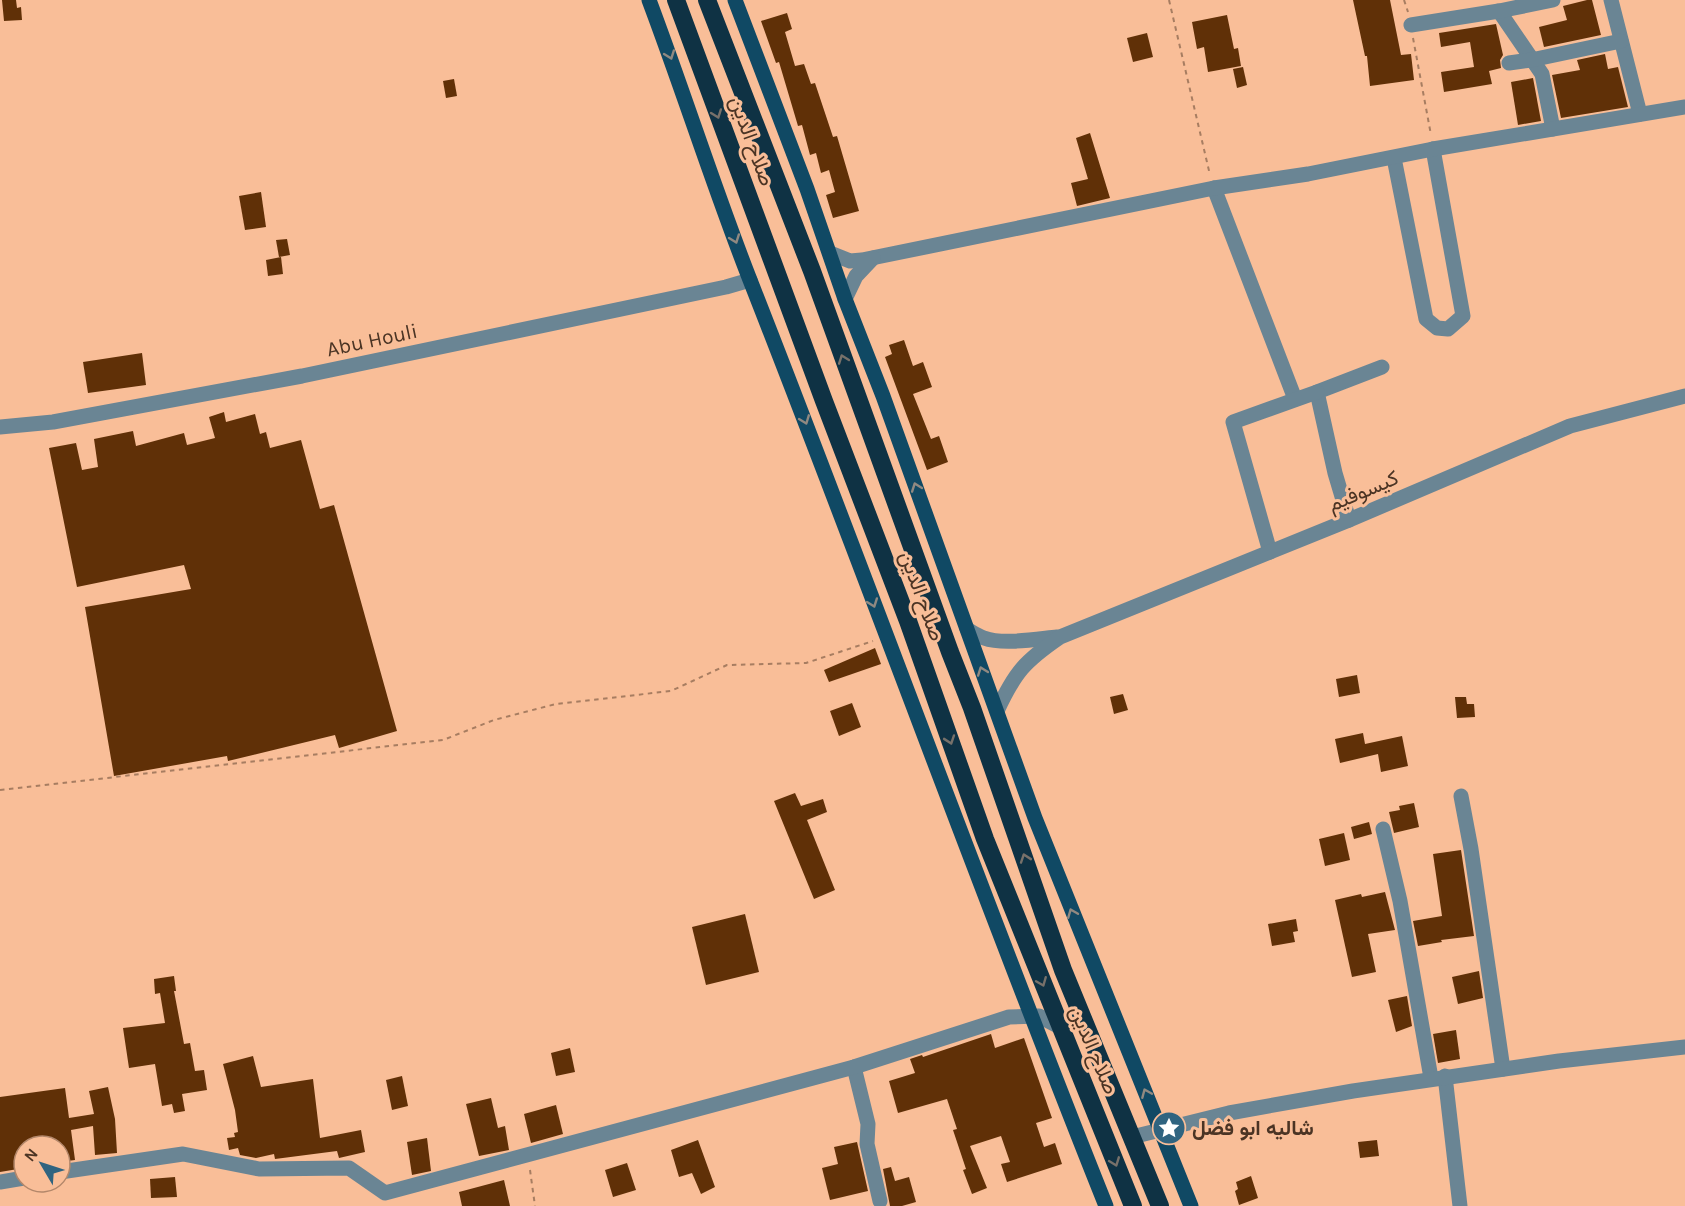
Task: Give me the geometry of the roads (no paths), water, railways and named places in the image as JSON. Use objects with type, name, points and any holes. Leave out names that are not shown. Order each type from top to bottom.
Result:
[{"type":"highway","name":"صلاح الدين","points":[[676,0],[819,390],[908,621],[985,839],[1132,1206]]},
{"type":"highway","name":"صلاح الدين","points":[[707,0],[812,271],[972,708],[1063,970],[1160,1206]]},
{"type":"main road","points":[[649,0],[750,280],[1030,1015],[1106,1206]]},
{"type":"main road","points":[[735,0],[883,396],[1069,906],[1191,1206]]},
{"type":"street","points":[[1412,25],[1553,0]]},
{"type":"street","points":[[1611,0],[1640,114]]},
{"type":"street","points":[[1499,11],[1542,74],[1553,129]]},
{"type":"street","points":[[1509,63],[1621,41]]},
{"type":"street","points":[[830,253],[850,261],[873,258],[1214,188],[1308,174],[1433,149],[1685,107]]},
{"type":"street","points":[[1394,158],[1426,319],[1437,328],[1448,329],[1463,316],[1433,149]]},
{"type":"street","points":[[1214,188],[1295,399]]},
{"type":"street","points":[[845,299],[855,276],[873,258]]},
{"type":"street","name":"Abu Houli","points":[[0,427],[53,422],[302,376],[726,287],[750,280]]},
{"type":"street","points":[[1270,552],[1233,422],[1382,367]]},
{"type":"street","points":[[1317,392],[1349,520]]},
{"type":"street","name":"كيسوفيم","points":[[997,711],[1017,673],[1034,655],[1060,637],[1349,520],[1570,426],[1685,396]]},
{"type":"street","name":"كيسوفيم","points":[[967,629],[993,640],[1060,637]]},
{"type":"street","points":[[1461,796],[1471,849],[1503,1069]]},
{"type":"street","points":[[1383,829],[1438,1077],[1460,1206]]},
{"type":"street","points":[[72,1170],[183,1154],[259,1169],[348,1168],[385,1193],[854,1067],[1009,1017],[1030,1015],[1046,1019],[1060,1027]]},
{"type":"street","points":[[1132,1137],[1240,1111],[1438,1077],[1685,1047]]},
{"type":"street","points":[[854,1067],[868,1124],[867,1144],[880,1201]]},
{"type":"place","name":"شاليه ابو فضل","points":[[1169,1128]]}]
